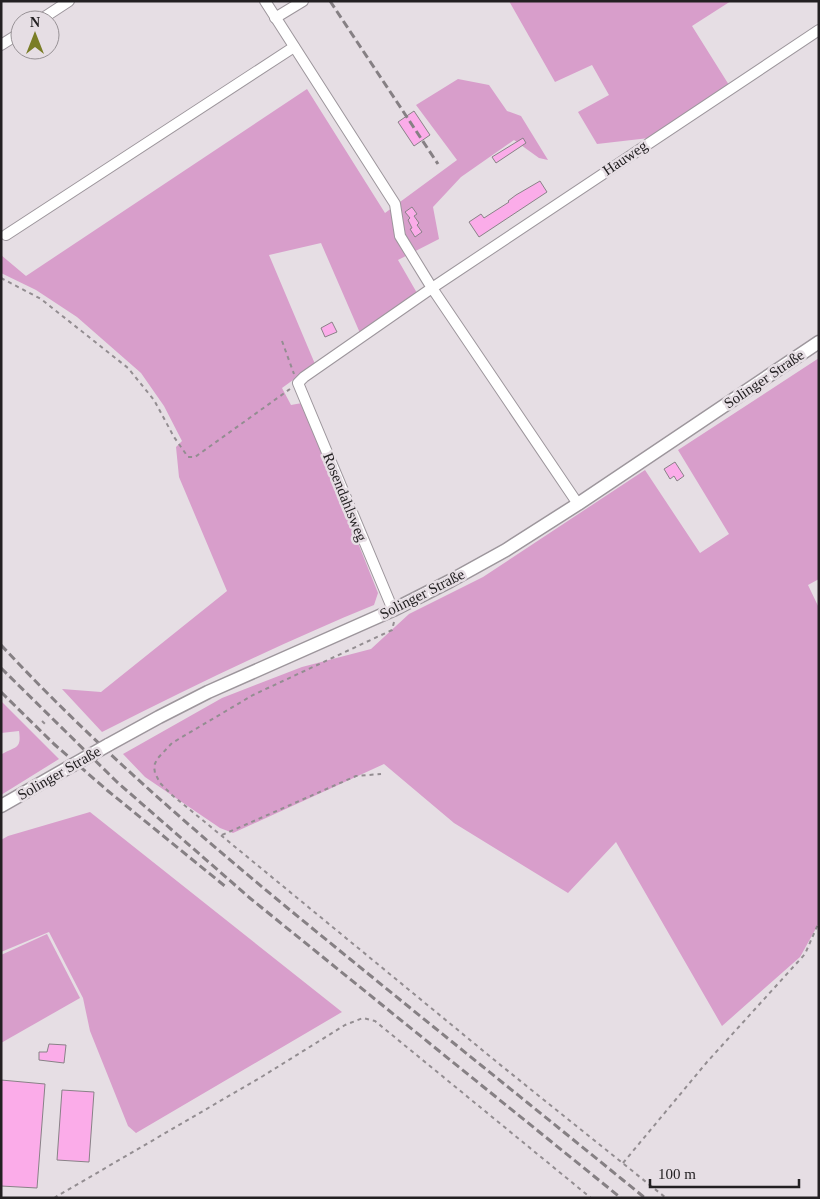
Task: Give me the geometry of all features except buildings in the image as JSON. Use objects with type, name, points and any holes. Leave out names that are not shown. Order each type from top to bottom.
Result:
[{"type":"main road","name":"Solinger Straße","points":[[1,806],[159,716],[216,688],[393,610],[506,550],[578,504],[819,342]]},
{"type":"street","points":[[55,10],[69,1]]},
{"type":"street","points":[[265,1],[395,204],[400,236],[432,288],[578,504]]},
{"type":"street","points":[[275,18],[303,1]]},
{"type":"street","name":"Hauweg","points":[[298,383],[432,288],[819,30]]},
{"type":"street","points":[[6,235],[294,46]]},
{"type":"street","name":"Rosendahlsweg","points":[[298,383],[393,610]]},
{"type":"path","points":[[1,278],[41,299],[128,368],[154,400],[174,437],[188,457],[195,457],[298,383],[282,341]]},
{"type":"path","points":[[393,610],[395,619],[392,630],[254,695],[172,743],[156,759],[155,773],[160,783],[172,795],[498,1063],[666,1198]]},
{"type":"path","points":[[42,721],[45,724]]},
{"type":"path","points":[[222,835],[356,776],[381,774]]},
{"type":"path","points":[[623,1163],[707,1062],[805,954],[819,922]]},
{"type":"path","points":[[54,1198],[255,1081],[345,1025],[363,1018],[374,1021],[591,1198]]},
{"type":"shaded area","points":[[509,1],[731,1],[692,26],[729,85],[649,138],[597,144],[578,112],[609,95],[592,65],[555,82]]},
{"type":"shaded area","points":[[458,79],[489,85],[507,111],[521,116],[548,160],[539,158],[514,140],[461,177],[433,207],[439,239],[398,260],[417,293],[360,333],[321,243],[269,255],[315,364],[282,388],[291,405],[302,403],[378,593],[374,605],[237,666],[102,732],[62,689],[101,692],[227,591],[179,477],[176,447],[182,441],[164,406],[141,373],[77,317],[36,290],[1,273],[1,255],[26,276],[307,89],[385,213],[457,160],[416,105]]},
{"type":"shaded area","points":[[819,358],[819,579],[808,585],[819,608],[819,923],[800,957],[722,1026],[616,842],[568,893],[454,823],[384,764],[233,833],[220,828],[145,777],[123,754],[222,698],[302,667],[371,649],[409,614],[483,577],[645,470],[700,553],[729,534],[678,450]]},
{"type":"shaded area","points":[[1,701],[59,759],[1,795],[1,755],[16,747],[20,737],[19,731],[1,733]]},
{"type":"shaded area","points":[[90,812],[342,1012],[136,1133],[128,1126],[90,1031],[83,998],[49,932],[1,952],[1,840],[8,836]]},
{"type":"shaded area","points":[[47,934],[80,998],[1,1043],[1,955]]},
{"type":"railway","points":[[330,1],[438,164]]},
{"type":"railway","points":[[1,645],[126,769],[214,846],[304,922],[645,1198]]},
{"type":"railway","points":[[1,668],[117,782],[251,899],[621,1198]]},
{"type":"railway","points":[[1,692],[54,744],[108,791],[226,887]]}]
